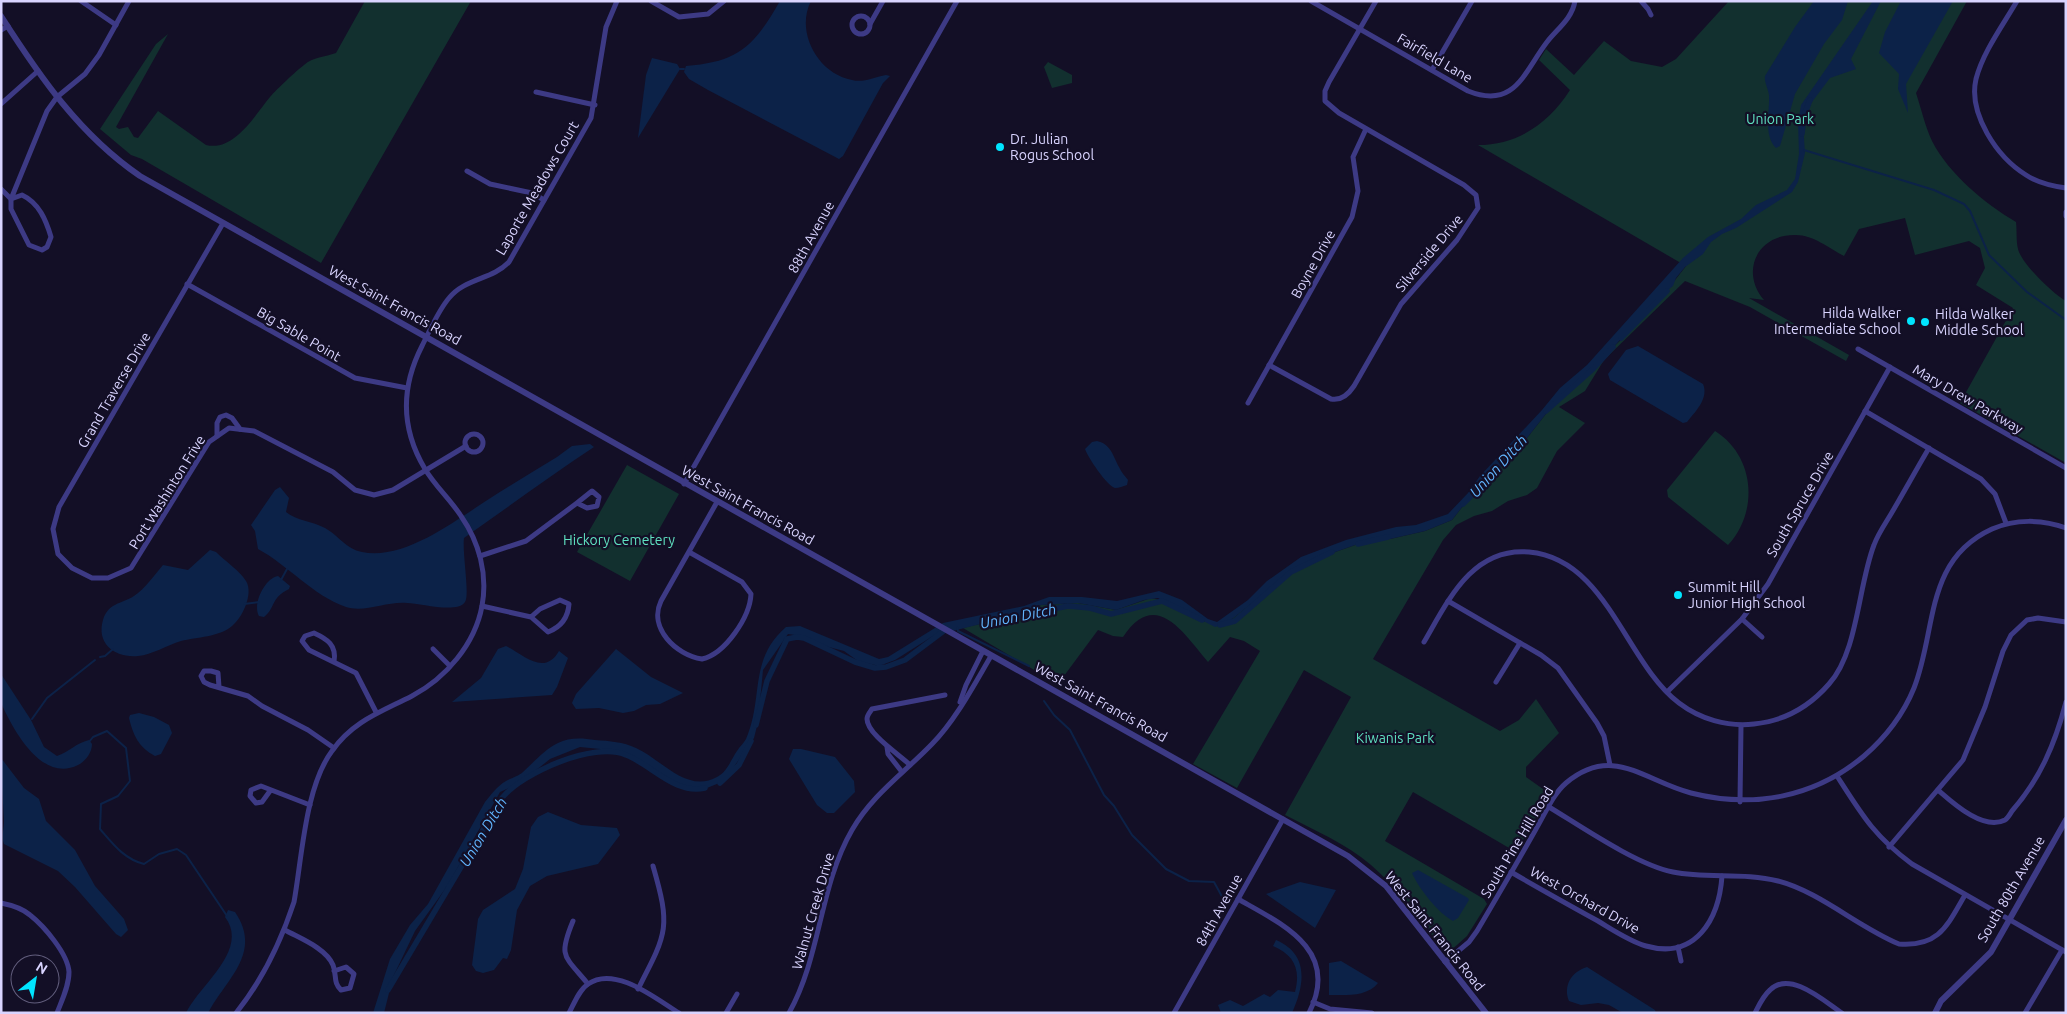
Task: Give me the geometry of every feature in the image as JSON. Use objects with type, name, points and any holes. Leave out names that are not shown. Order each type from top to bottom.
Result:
[{"type":"street","points":[[81,1],[116,25]]},
{"type":"street","points":[[11,199],[22,196],[30,199],[38,206],[51,237],[47,247],[42,250],[29,245],[11,208],[11,199],[47,111],[57,98],[85,74],[129,1]]},
{"type":"street","name":"Laporte Meadows Court","points":[[236,1013],[272,956],[285,930],[294,902],[310,805],[317,778],[334,748],[350,730],[376,712],[413,695],[441,677],[460,656],[475,628],[482,606],[484,580],[480,556],[474,538],[461,515],[426,471],[411,444],[406,413],[407,388],[417,356],[445,303],[467,283],[496,273],[509,262],[591,118],[595,105],[606,27],[617,1]]},
{"type":"street","points":[[651,1],[679,17],[708,14],[724,1]]},
{"type":"street","points":[[870,24],[883,1]]},
{"type":"street","name":"88th Avenue","points":[[684,484],[957,1]]},
{"type":"street","name":"Fairfield Lane","points":[[1311,1],[1478,95],[1496,96],[1506,93],[1522,81],[1546,43],[1568,18],[1575,4]]},
{"type":"street","name":"Silverside Drive","points":[[1269,365],[1331,399],[1336,400],[1346,395],[1354,386],[1405,298],[1457,240],[1475,215],[1478,201],[1471,190],[1331,108],[1325,101],[1325,91],[1329,82],[1376,1]]},
{"type":"street","points":[[1432,70],[1472,1]]},
{"type":"street","points":[[1641,1],[1648,8],[1651,15]]},
{"type":"street","points":[[2017,1],[1979,70],[1975,96],[1977,112],[1988,135],[2018,169],[2039,182],[2066,188]]},
{"type":"street","name":"West Saint Francis Road","points":[[1,16],[57,98],[88,134],[120,163],[222,225],[427,337],[684,484],[1348,856],[1367,869],[1402,905],[1486,1013]]},
{"type":"street","points":[[1,30],[8,26]]},
{"type":"street","points":[[1,104],[38,71]]},
{"type":"street","points":[[536,92],[595,105]]},
{"type":"street","name":"Boyne Drive","points":[[1248,403],[1356,208],[1358,191],[1353,158],[1366,129]]},
{"type":"street","points":[[466,171],[490,184],[532,193],[544,200]]},
{"type":"street","points":[[1,189],[11,199]]},
{"type":"street","name":"Grand Traverse Drive","points":[[72,568],[58,554],[53,529],[59,507],[222,225]]},
{"type":"street","name":"Big Sable Point","points":[[187,284],[355,378],[407,388]]},
{"type":"street","name":"Mary Drew Parkway","points":[[1858,349],[2066,468]]},
{"type":"street","name":"South Spruce Drive","points":[[1667,692],[1742,619],[1768,584],[1890,367]]},
{"type":"street","points":[[1865,411],[1976,476],[1988,485],[1999,502],[2006,523]]},
{"type":"street","points":[[217,436],[220,417],[226,415],[232,418],[240,429],[254,431],[303,455],[333,472],[355,490],[374,494],[393,490],[466,446]]},
{"type":"street","name":"Port Washinton Frive","points":[[72,568],[92,578],[108,578],[131,568],[209,442],[229,428],[240,429]]},
{"type":"street","points":[[1424,642],[1448,601],[1468,574],[1492,558],[1522,552],[1552,557],[1578,573],[1595,591],[1667,692],[1679,704],[1711,720],[1741,726],[1785,717],[1800,710],[1817,697],[1839,671],[1847,651],[1874,543],[1929,448]]},
{"type":"street","points":[[689,552],[742,582],[751,594],[747,610],[727,644],[716,654],[702,659],[684,652],[665,636],[659,628],[656,616],[661,601],[717,502]]},
{"type":"street","points":[[480,556],[526,541],[577,503]]},
{"type":"street","points":[[1448,601],[1550,662],[1565,678],[1604,736],[1610,765],[1626,767],[1688,793],[1740,802],[1768,800],[1797,794],[1837,776],[1873,748],[1898,719],[1914,688],[1938,588],[1951,564],[1970,542],[2006,523],[2045,522],[2066,528]]},
{"type":"street","points":[[482,606],[531,617],[548,632],[559,627],[568,613],[569,604],[560,600],[540,609],[531,617]]},
{"type":"street","points":[[1889,847],[1963,760],[1983,714],[2003,651],[2011,635],[2027,620],[2038,618],[2066,622]]},
{"type":"street","points":[[1742,619],[1762,637]]},
{"type":"street","points":[[334,662],[336,654],[327,639],[314,633],[304,636],[302,641],[304,646],[334,662],[356,673],[376,712]]},
{"type":"street","points":[[1496,682],[1520,643]]},
{"type":"street","points":[[433,649],[450,666]]},
{"type":"street","name":"Walnut Creek Drive","points":[[960,705],[966,685],[982,651]]},
{"type":"street","name":"Walnut Creek Drive","points":[[789,1013],[807,976],[834,870],[842,848],[866,809],[933,744],[991,656]]},
{"type":"street","points":[[219,687],[248,696],[262,706],[308,730],[334,748]]},
{"type":"street","points":[[910,765],[895,750],[887,747],[869,726],[868,715],[872,709],[945,695]]},
{"type":"street","points":[[1938,790],[1974,818],[1997,821],[2006,820],[2023,800],[2036,778],[2058,730],[2066,702]]},
{"type":"street","points":[[1740,802],[1741,726]]},
{"type":"street","points":[[887,747],[888,754],[902,772]]},
{"type":"street","name":"South Pine Hill Road","points":[[1445,962],[1476,933],[1549,807],[1564,785],[1578,775],[1610,765]]},
{"type":"street","points":[[1837,776],[1874,832],[1889,847],[1912,864],[2008,921],[2064,951],[2025,1013]]},
{"type":"street","points":[[270,791],[310,805]]},
{"type":"street","points":[[1549,807],[1657,868],[1684,874],[1759,877],[1792,886],[1899,944],[1914,945],[1927,942],[1937,936],[1948,925],[1965,895]]},
{"type":"street","name":"84th Avenue","points":[[1174,1013],[1283,819]]},
{"type":"street","name":"South 80th Avenue","points":[[1934,1013],[1941,1001],[1991,952],[2066,820]]},
{"type":"street","points":[[638,989],[659,950],[665,925],[653,866]]},
{"type":"street","name":"West Orchard Drive","points":[[1511,872],[1632,940],[1661,948],[1678,947]]},
{"type":"street","points":[[1681,961],[1678,947],[1705,930],[1713,919],[1719,904],[1722,876]]},
{"type":"street","points":[[1238,899],[1289,928],[1305,944],[1314,962],[1318,982],[1309,1013]]},
{"type":"street","points":[[1,903],[18,908],[30,915],[63,953],[69,972],[68,984],[57,1013]]},
{"type":"street","points":[[573,921],[563,945],[567,958],[588,984]]},
{"type":"street","points":[[285,930],[326,955],[333,965],[336,986],[341,990],[350,988],[354,974],[350,969],[346,967],[334,971]]},
{"type":"street","points":[[569,1013],[588,984],[601,979],[615,978],[680,1013]]},
{"type":"street","points":[[1755,1013],[1770,989],[1778,984],[1787,983],[1801,987],[1842,1013]]},
{"type":"street","points":[[726,1013],[737,994]]},
{"type":"street","points":[[1313,1002],[1330,1009],[1372,1013]]},
{"type":"green space","points":[[365,1],[471,1],[321,263],[142,159],[131,155],[100,129],[156,44],[168,34],[116,127],[119,129],[128,127],[134,137],[138,138],[158,111],[206,145],[216,146],[226,143],[235,138],[251,122],[273,94],[300,68],[311,60],[336,53]]},
{"type":"green space","points":[[1729,1],[1967,1],[1916,93],[1925,123],[1939,153],[1968,187],[2016,222],[2017,246],[2020,255],[2038,278],[2066,301],[2066,463],[1960,403],[2013,308],[1976,285],[1985,268],[1980,248],[1969,241],[1915,255],[1905,218],[1859,229],[1844,256],[1820,242],[1801,235],[1781,237],[1770,241],[1762,248],[1756,257],[1753,267],[1753,278],[1764,300],[1749,298],[1849,355],[1846,361],[1750,307],[1685,281],[1604,360],[1585,391],[1559,407],[1585,423],[1557,451],[1537,488],[1527,495],[1508,501],[1492,511],[1474,516],[1456,525],[1443,540],[1373,659],[1500,731],[1519,720],[1536,699],[1559,733],[1526,767],[1526,777],[1550,794],[1516,852],[1413,792],[1385,841],[1484,899],[1487,904],[1467,936],[1448,953],[1443,951],[1419,917],[1400,895],[1362,857],[1285,815],[1351,697],[1304,670],[1237,788],[1193,764],[1260,651],[1244,641],[1230,637],[1208,662],[1189,639],[1169,620],[1158,616],[1147,616],[1135,623],[1123,637],[1113,636],[1098,630],[1058,684],[963,628],[1020,614],[1041,605],[1078,603],[1116,610],[1151,598],[1165,601],[1200,620],[1220,626],[1231,620],[1269,588],[1307,562],[1372,539],[1390,539],[1425,531],[1452,520],[1473,493],[1516,452],[1560,396],[1623,338],[1628,329],[1652,303],[1665,293],[1686,266],[1478,145],[1506,141],[1531,130],[1562,102],[1570,90],[1539,60],[1546,49],[1574,75],[1604,41],[1631,61],[1662,67],[1676,59]]},
{"type":"green space","points":[[1048,62],[1072,75],[1072,83],[1052,88],[1044,67]]},
{"type":"green space","points":[[1715,431],[1728,442],[1738,455],[1745,469],[1748,485],[1745,517],[1738,532],[1728,545],[1668,497],[1667,490]]},
{"type":"green space","name":"Hickory Cemetery","points":[[627,465],[679,494],[630,581],[577,552]]},
{"type":"water","points":[[780,1],[811,1],[807,13],[806,26],[808,38],[820,61],[829,69],[840,76],[856,81],[886,75],[890,76],[883,83],[843,156],[839,159],[708,90],[689,79],[684,72],[686,66],[719,60],[732,56],[743,49],[762,30]]},
{"type":"water","points":[[1814,1],[1848,1],[1842,20],[1824,44],[1795,94],[1780,146],[1776,148],[1772,143],[1768,130],[1769,95],[1765,76],[1795,27]]},
{"type":"water","points":[[1873,1],[1881,1],[1851,59],[1856,69],[1830,78],[1806,110],[1803,124],[1805,153],[1798,182],[1792,192],[1736,228],[1722,234],[1711,242],[1703,254],[1685,267],[1676,278],[1673,286],[1652,303],[1612,349],[1560,396],[1516,452],[1473,493],[1452,520],[1425,531],[1390,539],[1372,539],[1307,562],[1288,574],[1226,624],[1215,627],[1158,598],[1144,600],[1116,610],[1078,603],[1041,605],[1020,614],[933,636],[895,660],[879,666],[858,661],[844,651],[821,645],[801,636],[788,634],[763,670],[758,722],[754,738],[724,781],[707,788],[690,787],[675,783],[641,761],[620,751],[580,747],[550,759],[520,783],[500,792],[448,885],[415,931],[393,977],[384,1013],[373,1013],[390,959],[410,925],[428,904],[485,802],[497,788],[521,773],[553,746],[562,741],[576,738],[611,741],[631,746],[675,773],[695,781],[706,781],[721,775],[746,739],[751,724],[761,666],[774,640],[786,627],[800,626],[879,659],[888,657],[943,623],[1024,606],[1049,597],[1082,597],[1117,601],[1159,591],[1182,600],[1208,619],[1217,622],[1248,600],[1267,581],[1301,557],[1346,540],[1396,527],[1416,525],[1448,514],[1560,388],[1587,365],[1683,258],[1708,237],[1741,219],[1756,205],[1787,190],[1795,179],[1799,154],[1798,122],[1801,105]]},
{"type":"water","points":[[1901,1],[1953,1],[1906,84],[1908,113],[1898,89],[1899,74],[1879,53],[1885,32]]},
{"type":"water","points":[[652,58],[677,64],[680,69],[638,138],[646,75]]},
{"type":"water","points":[[1638,346],[1703,384],[1703,399],[1698,409],[1687,422],[1683,423],[1610,380],[1608,374],[1626,350]]},
{"type":"water","points":[[1097,441],[1106,445],[1111,451],[1128,480],[1127,485],[1116,488],[1111,486],[1093,464],[1085,449],[1092,442]]},
{"type":"water","points":[[590,444],[594,447],[464,538],[466,598],[465,602],[461,605],[454,607],[447,608],[399,603],[361,609],[346,607],[311,588],[280,563],[258,549],[255,531],[251,525],[275,490],[280,487],[289,498],[286,512],[290,515],[325,528],[347,545],[362,552],[378,553],[395,550],[429,537],[572,446]]},
{"type":"water","points":[[210,550],[216,552],[236,570],[248,586],[249,592],[246,605],[240,617],[232,626],[221,632],[181,641],[138,656],[122,655],[109,648],[102,636],[103,620],[108,610],[138,593],[163,565],[188,570]]},
{"type":"water","points":[[278,576],[290,586],[289,589],[276,599],[268,614],[264,617],[259,616],[257,605],[261,592],[269,581]]},
{"type":"water","points":[[506,646],[526,658],[540,663],[553,659],[559,651],[568,658],[552,695],[452,702],[481,678],[498,649]]},
{"type":"water","points":[[616,649],[651,677],[683,693],[660,704],[646,705],[634,711],[623,713],[599,708],[576,709],[572,703],[576,694]]},
{"type":"water","points":[[1,674],[31,720],[44,747],[57,756],[89,740],[92,747],[84,761],[65,769],[53,767],[41,761],[31,751],[14,728],[2,705]]},
{"type":"water","points":[[139,713],[154,717],[169,725],[172,733],[161,754],[155,756],[149,753],[141,745],[132,730],[130,715]]},
{"type":"water","points":[[793,749],[835,757],[854,781],[855,792],[834,813],[827,813],[817,805],[789,759]]},
{"type":"water","points":[[1,758],[24,788],[39,799],[46,821],[75,850],[95,886],[124,919],[128,930],[121,937],[116,934],[75,887],[58,871],[4,844]]},
{"type":"water","points":[[548,812],[581,825],[617,828],[620,835],[598,864],[547,876],[530,886],[517,910],[511,950],[507,959],[503,958],[494,970],[483,973],[476,971],[472,965],[478,919],[483,910],[515,889],[523,869],[531,827],[538,817]]},
{"type":"water","points":[[1418,870],[1468,898],[1469,900],[1458,918],[1453,921],[1430,900],[1412,873]]},
{"type":"water","points":[[1300,882],[1336,890],[1315,928],[1266,894]]},
{"type":"water","points":[[228,910],[235,912],[243,927],[244,953],[232,977],[208,1013],[186,1013],[192,1002],[220,967],[227,954],[231,942],[231,929],[225,917]]},
{"type":"water","points":[[1276,940],[1287,946],[1294,953],[1301,971],[1300,991],[1292,1013],[1221,1013],[1218,1005],[1230,1000],[1243,1006],[1264,994],[1270,997],[1278,990],[1295,992],[1297,976],[1294,964],[1291,958],[1273,946]]},
{"type":"water","points":[[1341,961],[1378,983],[1373,988],[1362,993],[1329,995],[1329,963]]},
{"type":"water","points":[[1587,967],[1655,1010],[1656,1013],[1623,1013],[1609,1005],[1598,1003],[1581,1005],[1569,1001],[1567,990],[1570,980],[1577,972]]},
{"type":"waterway","points":[[1802,134],[1804,116],[1810,100]]},
{"type":"waterway","points":[[1804,150],[1934,190],[1964,204],[1970,211],[1989,255],[2027,292],[2066,320]]},
{"type":"waterway","name":"Union Ditch","points":[[1621,338],[1667,291]]},
{"type":"waterway","name":"Union Ditch","points":[[1546,411],[1593,369],[1613,347]]},
{"type":"waterway","name":"Union Ditch","points":[[1463,504],[1497,470]]},
{"type":"waterway","name":"Union Ditch","points":[[1358,544],[1388,537]]},
{"type":"waterway","name":"Union Ditch","points":[[1220,625],[1235,621],[1291,572],[1332,552]]},
{"type":"waterway","points":[[281,580],[287,569]]},
{"type":"waterway","name":"Union Ditch","points":[[988,622],[1068,606],[1090,608],[1111,614],[1162,601],[1202,620]]},
{"type":"waterway","points":[[244,604],[259,602]]},
{"type":"waterway","points":[[957,627],[958,631],[1029,666]]},
{"type":"waterway","name":"Union Ditch","points":[[756,725],[767,681],[787,639],[804,638],[855,662],[875,668],[886,667],[905,660],[945,630]]},
{"type":"waterway","points":[[100,657],[105,656],[113,649]]},
{"type":"waterway","points":[[32,719],[47,698],[95,660]]},
{"type":"waterway","points":[[1044,701],[1054,715],[1070,730],[1104,795],[1114,806],[1132,835],[1166,869],[1189,881],[1214,882],[1225,902]]},
{"type":"waterway","points":[[89,742],[93,737],[107,731],[126,748],[130,781],[118,796],[101,804],[100,829],[125,855],[137,862],[144,864],[159,854],[177,849],[186,855],[227,916]]},
{"type":"waterway","name":"Union Ditch","points":[[720,783],[739,765],[751,741]]},
{"type":"waterway","name":"Union Ditch","points":[[388,990],[502,798],[525,779],[560,762],[578,756],[596,752],[612,752],[626,755],[664,778],[684,787],[694,789],[705,788]]},
{"type":"place","name":"Dr. Julian Rogus School","points":[[1000,147]]},
{"type":"place","name":"Hilda Walker Intermediate School","points":[[1911,321]]},
{"type":"place","name":"Hilda Walker Middle School","points":[[1925,322]]},
{"type":"place","name":"Summit Hill Junior High School","points":[[1678,595]]},
{"type":"park label","name":"Union Park","points":[[1780,119]]},
{"type":"park label","name":"Kiwanis Park","points":[[1395,738]]}]
